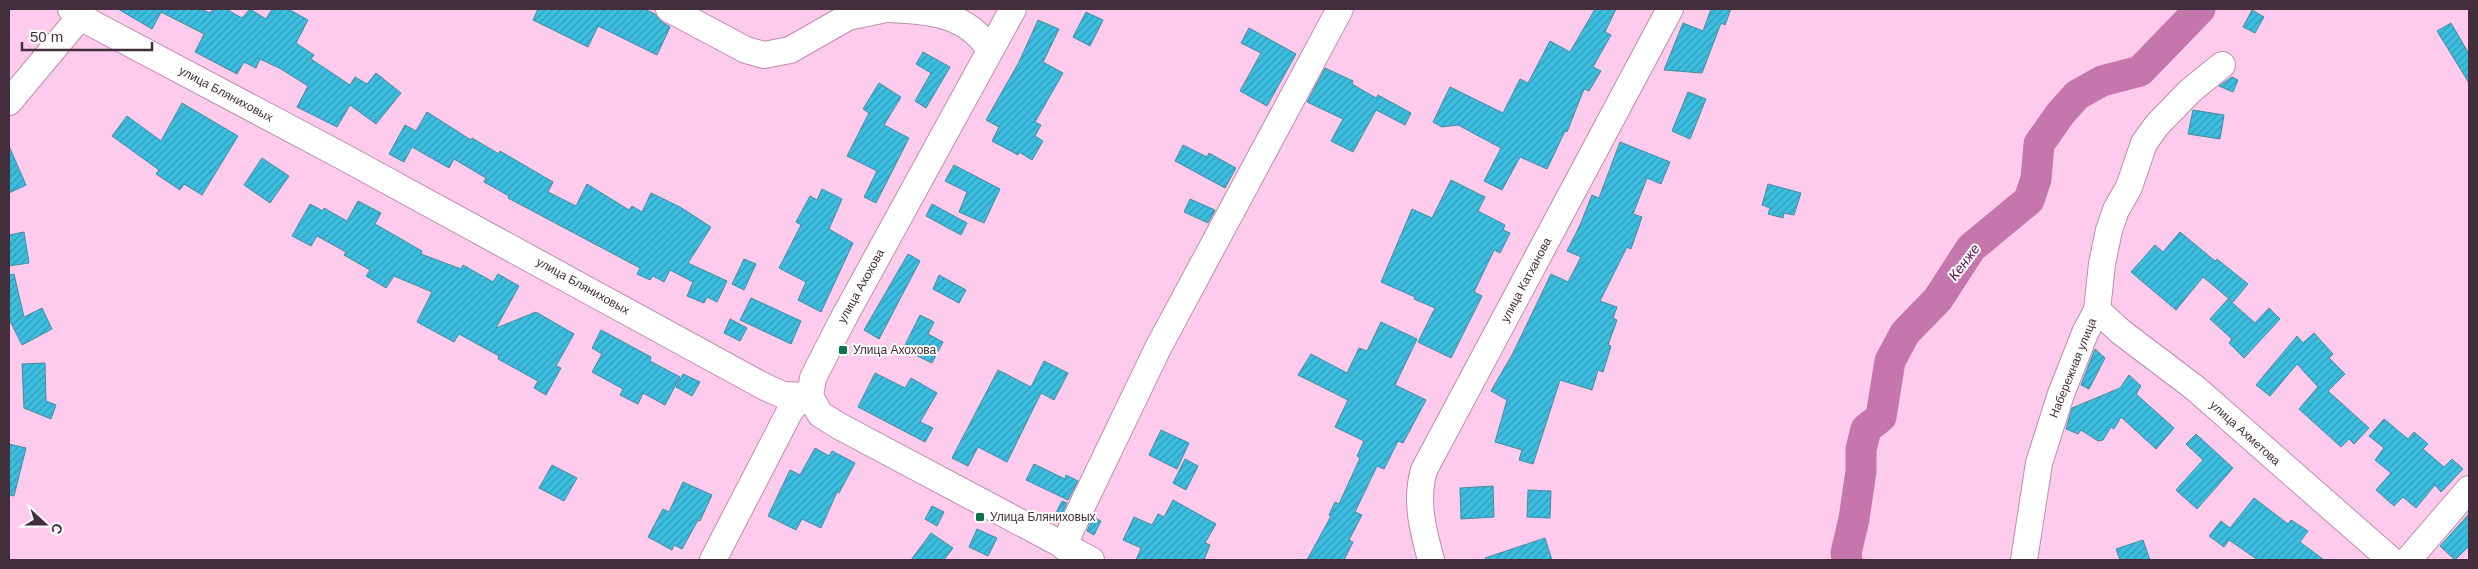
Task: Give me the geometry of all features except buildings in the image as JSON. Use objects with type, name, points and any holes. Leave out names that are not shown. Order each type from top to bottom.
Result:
[{"type":"street","points":[[669,9],[746,50],[764,55],[790,50],[848,17],[886,9],[916,11],[962,22],[976,30],[990,50]]},
{"type":"street","name":"улица Ахохова","points":[[810,396],[813,378],[842,321],[1013,9]]},
{"type":"street","points":[[1064,547],[1158,348],[1340,9]]},
{"type":"street","name":"улица Катханова","points":[[1431,560],[1419,510],[1420,487],[1424,470],[1670,9]]},
{"type":"street","points":[[9,102],[75,13]]},
{"type":"street","name":"улица Бляниховых","points":[[75,13],[766,387],[783,394],[810,396]]},
{"type":"street","name":"Набережная улица","points":[[2024,560],[2034,488],[2048,431],[2081,342],[2097,310],[2099,284],[2109,230],[2116,210],[2130,187],[2144,143],[2157,125],[2190,91],[2222,65]]},
{"type":"street","name":"улица Ахметова","points":[[2097,310],[2121,332],[2195,388],[2390,560]]},
{"type":"street","points":[[713,560],[790,411],[796,404],[810,396],[820,414],[839,426],[1091,560]]},
{"type":"street","points":[[2418,557],[2469,489]]},
{"type":"waterway","name":"Кенже","points":[[1847,560],[1846,553],[1854,519],[1861,471],[1861,449],[1866,429],[1881,417],[1890,361],[1905,333],[1938,299],[1971,248],[2029,200],[2036,179],[2039,144],[2060,114],[2077,95],[2102,81],[2140,71],[2200,9]]},
{"type":"place","name":"Улица Ахохова","points":[[843,350]]},
{"type":"place","name":"Улица Бляниховых","points":[[980,517]]}]
